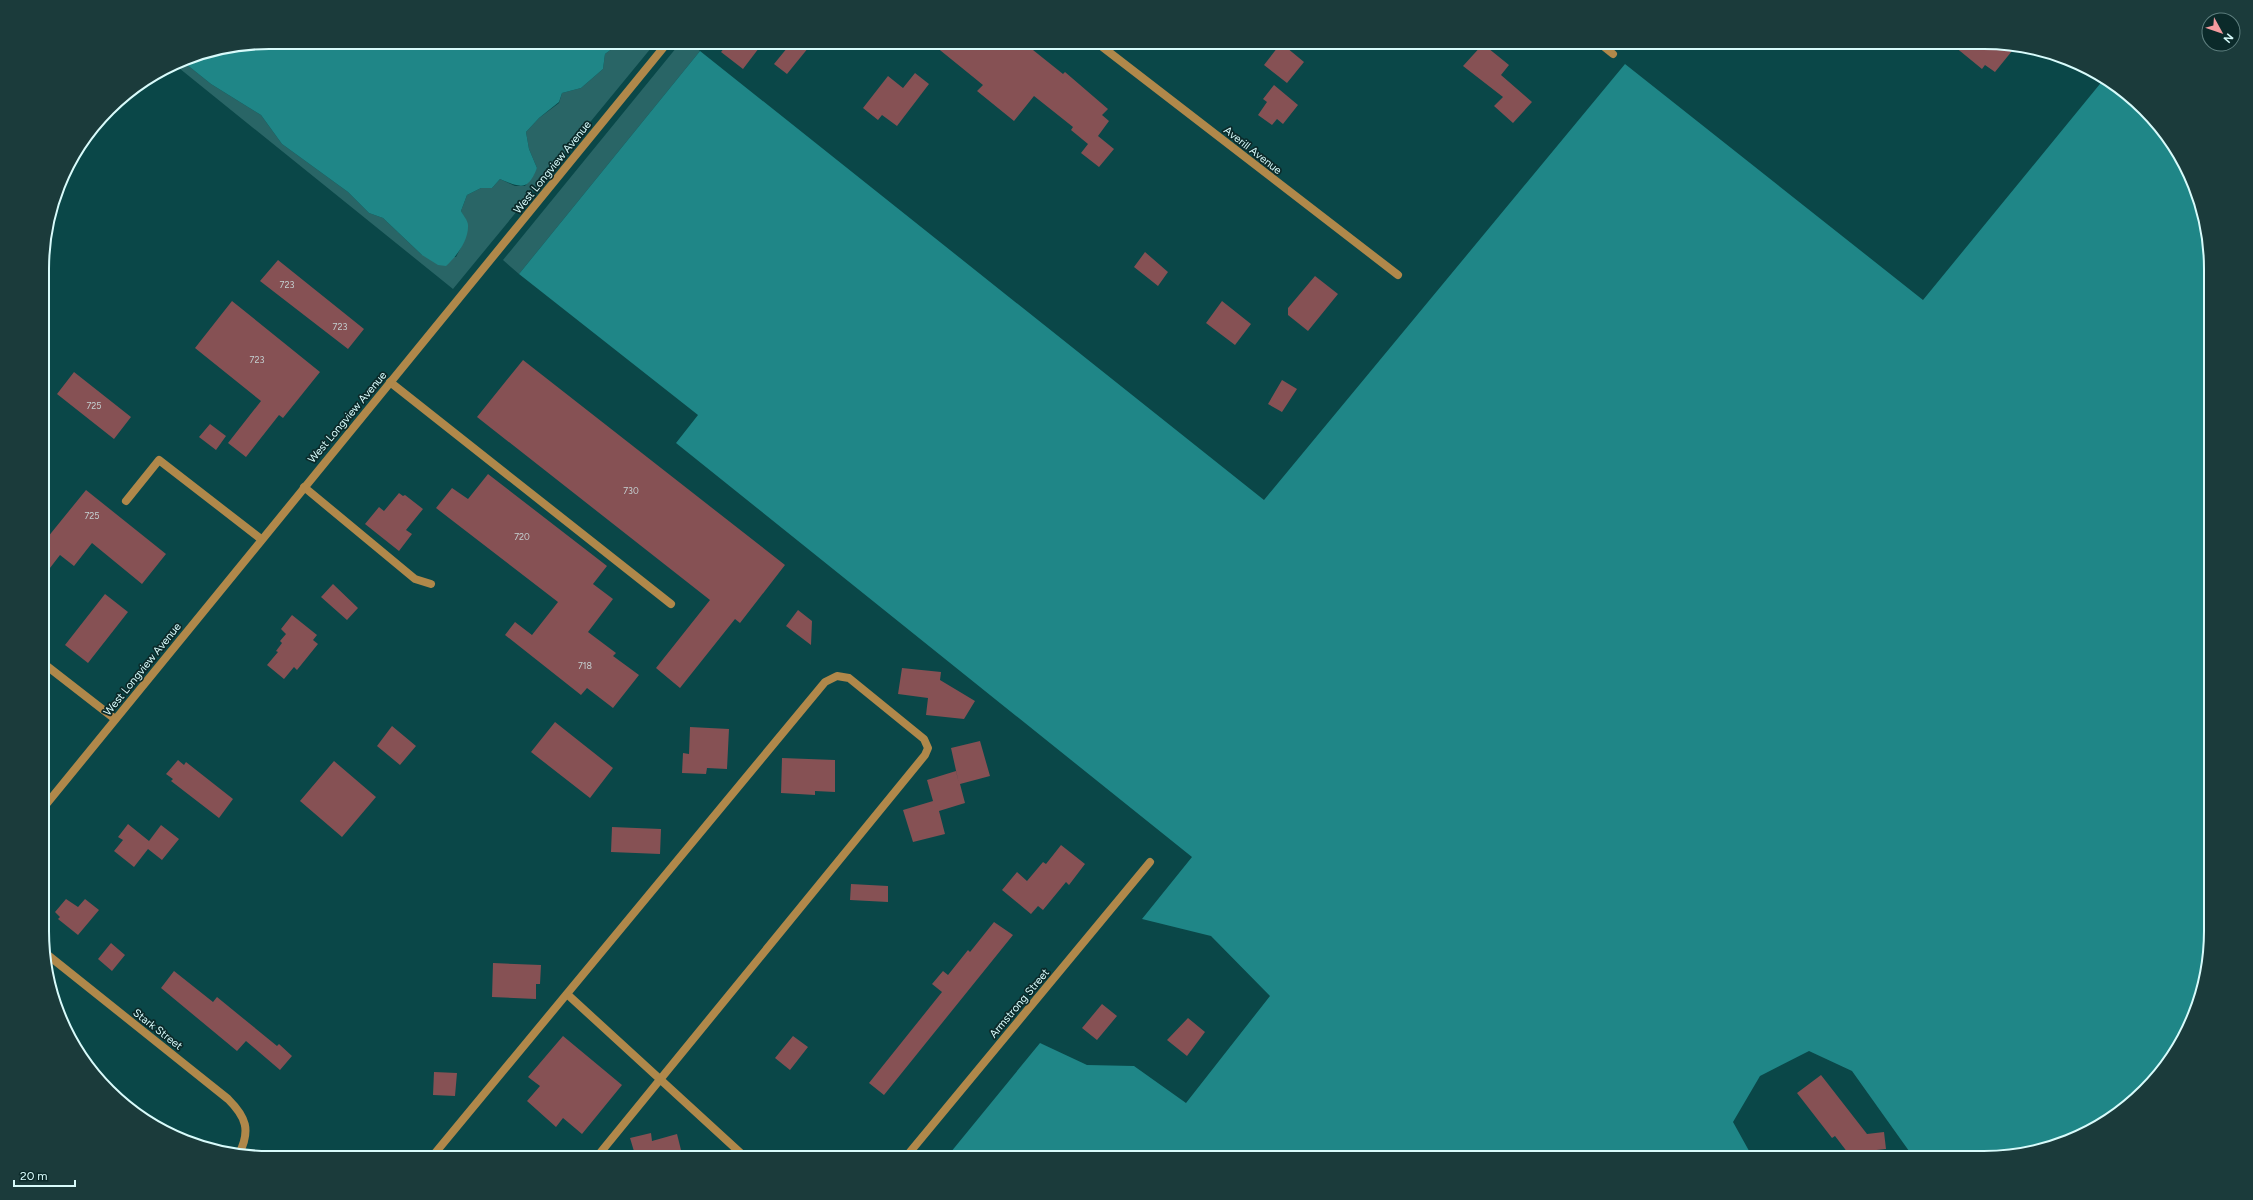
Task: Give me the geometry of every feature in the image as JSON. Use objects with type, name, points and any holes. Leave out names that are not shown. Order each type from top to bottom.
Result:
[{"type":"street","name":"West Longview Avenue","points":[[49,801],[261,539],[662,49]]},
{"type":"street","name":"Averill Avenue","points":[[1105,49],[1398,276]]},
{"type":"street","points":[[1607,49],[1613,54]]},
{"type":"street","points":[[390,382],[671,604]]},
{"type":"street","points":[[126,501],[158,460],[261,539]]},
{"type":"street","points":[[304,487],[416,579],[431,584]]},
{"type":"street","points":[[49,668],[116,719]]},
{"type":"street","points":[[437,1151],[825,682],[837,676],[849,678],[924,739],[928,748],[925,756],[602,1151]]},
{"type":"street","name":"Armstrong Street","points":[[911,1151],[1150,862]]},
{"type":"street","name":"Stark Street","points":[[51,957],[240,1110],[245,1121],[246,1131],[241,1149]]},
{"type":"street","points":[[567,994],[738,1151]]},
{"type":"shaded area","points":[[255,49],[612,49],[605,54],[603,69],[581,88],[562,93],[559,102],[539,118],[526,132],[529,149],[537,168],[530,181],[523,186],[519,186],[500,179],[492,188],[481,188],[467,195],[461,211],[468,223],[468,231],[458,253],[446,266],[438,265],[422,255],[383,218],[369,213],[348,192],[282,144],[261,115],[211,84],[187,65],[226,53]]},
{"type":"shaded area","points":[[612,49],[650,49],[453,289],[180,69],[187,65],[211,84],[261,115],[282,144],[348,192],[369,213],[383,218],[422,255],[456,257],[466,234],[466,224],[461,211],[467,195],[481,188],[492,188],[500,179],[515,186],[525,186],[537,168],[529,149],[526,132],[539,118],[559,103],[562,93],[581,88],[603,69],[605,54]]},
{"type":"shaded area","points":[[675,49],[698,49],[700,51],[519,274],[503,260]]},
{"type":"shaded area","points":[[700,51],[1264,500],[1625,64],[1923,300],[2101,83],[2129,104],[2149,124],[2167,147],[2181,172],[2192,199],[2200,226],[2204,255],[2204,945],[2200,974],[2187,1015],[2167,1053],[2149,1076],[2129,1096],[2106,1114],[2081,1128],[2054,1139],[2027,1147],[1998,1151],[1909,1151],[1852,1071],[1809,1051],[1760,1076],[1733,1122],[1749,1151],[952,1151],[1040,1043],[1087,1065],[1134,1066],[1186,1103],[1270,996],[1211,936],[1142,919],[1192,857],[676,443],[698,415],[519,274]]},
{"type":"building","points":[[723,49],[758,49],[743,69],[721,52]]},
{"type":"building","points":[[786,49],[807,49],[787,74],[774,64]]},
{"type":"building","points":[[939,49],[1032,49],[1063,74],[1065,72],[1108,109],[1102,115],[1109,121],[1098,136],[1114,149],[1099,167],[1081,153],[1088,144],[1071,130],[1073,127],[1034,96],[1014,121],[977,91],[983,85]]},
{"type":"building","points":[[1276,49],[1288,49],[1304,62],[1287,83],[1264,65]]},
{"type":"building","points":[[1478,49],[1489,49],[1509,65],[1501,75],[1532,102],[1513,123],[1494,106],[1503,97],[1463,66]]},
{"type":"building","points":[[1958,49],[1998,49],[2012,51],[1995,72],[1985,65],[1982,69]]},
{"type":"building","points":[[915,73],[929,84],[897,126],[882,115],[878,120],[863,108],[888,76],[903,88]]},
{"type":"building","points":[[1274,85],[1298,105],[1283,124],[1277,119],[1272,125],[1258,115],[1267,102],[1263,99]]},
{"type":"building","points":[[1145,252],[1168,272],[1158,286],[1134,267]]},
{"type":"building","points":[[278,260],[364,329],[348,349],[260,281]]},
{"type":"building","points":[[1315,276],[1338,294],[1308,331],[1288,315],[1288,308]]},
{"type":"building","points":[[232,301],[320,372],[283,418],[279,415],[246,457],[228,443],[261,401],[195,348]]},
{"type":"building","points":[[1222,301],[1251,324],[1235,345],[1206,323]]},
{"type":"building","points":[[523,360],[785,565],[740,623],[735,619],[680,688],[656,668],[710,600],[477,417]]},
{"type":"building","points":[[74,372],[131,417],[114,439],[57,394]]},
{"type":"building","points":[[1282,380],[1297,389],[1282,412],[1268,404]]},
{"type":"building","points":[[210,424],[226,436],[216,450],[199,437]]},
{"type":"building","points":[[488,474],[607,566],[593,584],[613,599],[588,632],[616,653],[613,656],[639,675],[613,708],[587,688],[581,695],[505,635],[515,622],[532,635],[558,602],[436,508],[452,488],[468,499]]},
{"type":"building","points":[[86,490],[166,554],[142,584],[92,543],[74,566],[60,555],[49,569],[49,536]]},
{"type":"building","points":[[399,493],[403,496],[405,495],[423,509],[406,530],[412,534],[399,551],[365,524],[379,507],[384,511]]},
{"type":"building","points":[[333,584],[358,608],[347,620],[321,597]]},
{"type":"building","points":[[105,594],[128,612],[88,663],[65,645]]},
{"type":"building","points":[[798,610],[812,621],[811,645],[786,626]]},
{"type":"building","points":[[292,615],[317,635],[313,640],[318,644],[297,670],[294,667],[284,679],[267,665],[278,652],[276,651],[282,643],[280,641],[286,634],[281,629]]},
{"type":"building","points":[[902,668],[941,672],[940,680],[975,701],[964,719],[926,715],[928,698],[898,694]]},
{"type":"building","points":[[555,722],[613,768],[590,798],[531,752]]},
{"type":"building","points":[[392,726],[416,746],[400,765],[377,746]]},
{"type":"building","points":[[690,727],[729,729],[727,769],[707,768],[706,774],[682,773],[683,753],[689,754]]},
{"type":"building","points":[[980,741],[990,776],[960,784],[965,803],[939,811],[945,834],[913,842],[903,810],[933,801],[927,780],[956,771],[959,784],[951,748]]},
{"type":"building","points":[[782,758],[835,760],[835,792],[815,791],[815,795],[781,793]]},
{"type":"building","points":[[178,760],[184,765],[186,762],[233,799],[219,818],[171,781],[173,779],[166,774]]},
{"type":"building","points":[[334,761],[376,797],[342,837],[300,801]]},
{"type":"building","points":[[128,824],[149,841],[161,825],[179,839],[162,860],[148,849],[134,867],[114,851],[123,840],[118,837]]},
{"type":"building","points":[[612,827],[661,829],[660,854],[611,852]]},
{"type":"building","points":[[1061,845],[1085,864],[1069,885],[1066,882],[1043,910],[1038,906],[1031,914],[1002,890],[1017,872],[1027,881],[1043,862],[1046,864]]},
{"type":"building","points":[[851,884],[888,886],[888,902],[850,900]]},
{"type":"building","points":[[66,899],[78,907],[85,899],[99,910],[78,935],[58,919],[60,917],[55,912]]},
{"type":"building","points":[[994,922],[1013,935],[884,1095],[869,1083],[942,992],[932,984],[943,971],[948,975],[968,950],[970,952]]},
{"type":"building","points":[[111,943],[125,955],[112,971],[98,959]]},
{"type":"building","points":[[493,963],[541,965],[540,984],[536,984],[536,999],[492,997]]},
{"type":"building","points":[[174,971],[213,1002],[217,997],[277,1046],[279,1044],[292,1056],[280,1070],[246,1041],[237,1051],[161,988]]},
{"type":"building","points":[[1102,1004],[1117,1016],[1097,1040],[1082,1028]]},
{"type":"building","points":[[1188,1018],[1205,1032],[1187,1056],[1167,1040]]},
{"type":"building","points":[[563,1036],[622,1085],[582,1134],[563,1118],[556,1127],[527,1101],[540,1086],[528,1077]]},
{"type":"building","points":[[793,1036],[808,1047],[790,1070],[775,1058]]},
{"type":"building","points":[[434,1072],[457,1073],[455,1096],[433,1095]]},
{"type":"building","points":[[1821,1075],[1867,1134],[1884,1132],[1886,1149],[1846,1151],[1835,1136],[1832,1138],[1797,1093]]},
{"type":"building","points":[[651,1133],[652,1141],[677,1134],[681,1151],[634,1151],[630,1138]]}]
